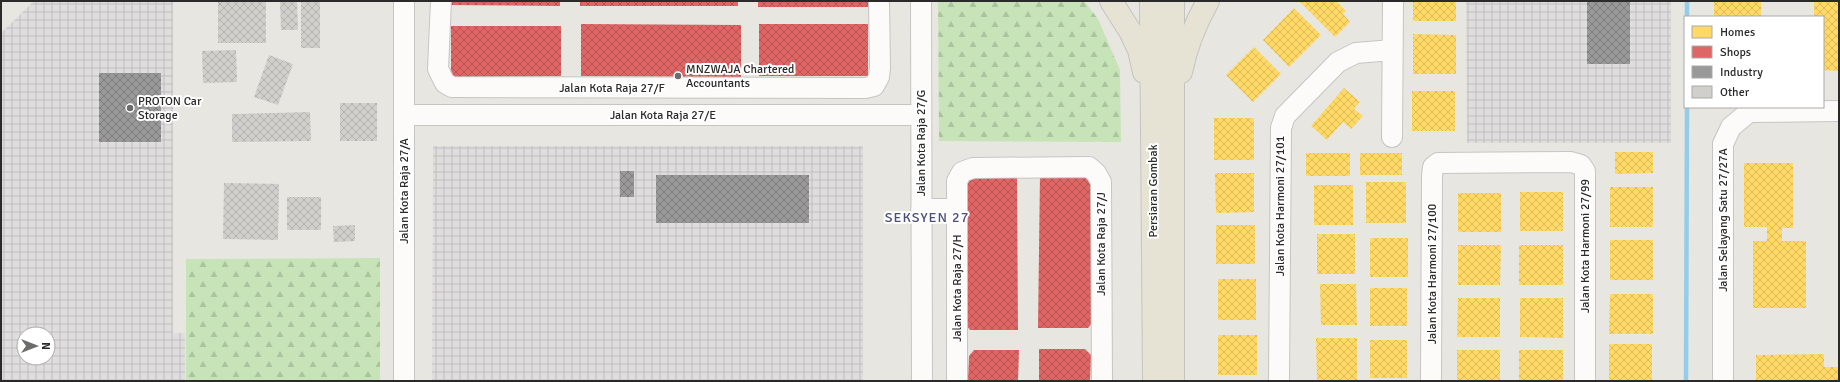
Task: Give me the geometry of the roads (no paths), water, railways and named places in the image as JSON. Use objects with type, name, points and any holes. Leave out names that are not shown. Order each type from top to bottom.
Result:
[{"type":"main road","points":[[1111,1],[1130,31],[1139,50],[1162,115]]},
{"type":"main road","name":"Persiaran Gombak","points":[[1151,1],[1162,115],[1173,381]]},
{"type":"main road","name":"Persiaran Gombak","points":[[1154,381],[1162,115],[1173,1]]},
{"type":"main road","points":[[1162,115],[1195,25],[1208,1]]},
{"type":"street","name":"Jalan Kota Raja 27/A","points":[[404,1],[404,381]]},
{"type":"street","name":"Jalan Kota Raja 27/F","points":[[440,1],[438,69],[445,84],[452,87],[570,88],[865,88],[874,86],[879,77],[880,68],[879,1]]},
{"type":"street","name":"Jalan Kota Raja 27/G","points":[[921,1],[922,381]]},
{"type":"street","points":[[1392,137],[1393,1]]},
{"type":"street","name":"Jalan Kota Harmoni 27/101","points":[[1279,381],[1281,128],[1285,116],[1338,62],[1356,53],[1392,50]]},
{"type":"street","points":[[753,87],[753,115]]},
{"type":"street","points":[[570,88],[570,115]]},
{"type":"street","name":"Jalan Selayang Satu 27/27A","points":[[1723,381],[1723,144],[1731,127],[1749,112],[1839,111]]},
{"type":"street","name":"Jalan Kota Raja 27/E","points":[[404,115],[921,115]]},
{"type":"street","name":"Jalan Kota Harmoni 27/99","points":[[1433,167],[1438,164],[1571,162],[1581,165],[1585,171],[1585,381]]},
{"type":"street","name":"Jalan Kota Raja 27/J","points":[[962,172],[972,168],[1089,167],[1096,173],[1101,182],[1102,381]]},
{"type":"street","name":"Jalan Kota Harmoni 27/100","points":[[1432,381],[1433,167]]},
{"type":"street","name":"Jalan Kota Raja 27/H","points":[[956,381],[956,181],[962,172]]},
{"type":"street","points":[[921,209],[956,209]]},
{"type":"waterway","points":[[1687,1],[1687,16]]},
{"type":"waterway","points":[[1686,381],[1687,108]]},
{"type":"place","name":"MNZWAJA Chartered Accountants","points":[[678,76]]},
{"type":"place","name":"PROTON Car Storage","points":[[130,108]]},
{"type":"district","name":"SEKSYEN 27","points":[[927,217]]}]
